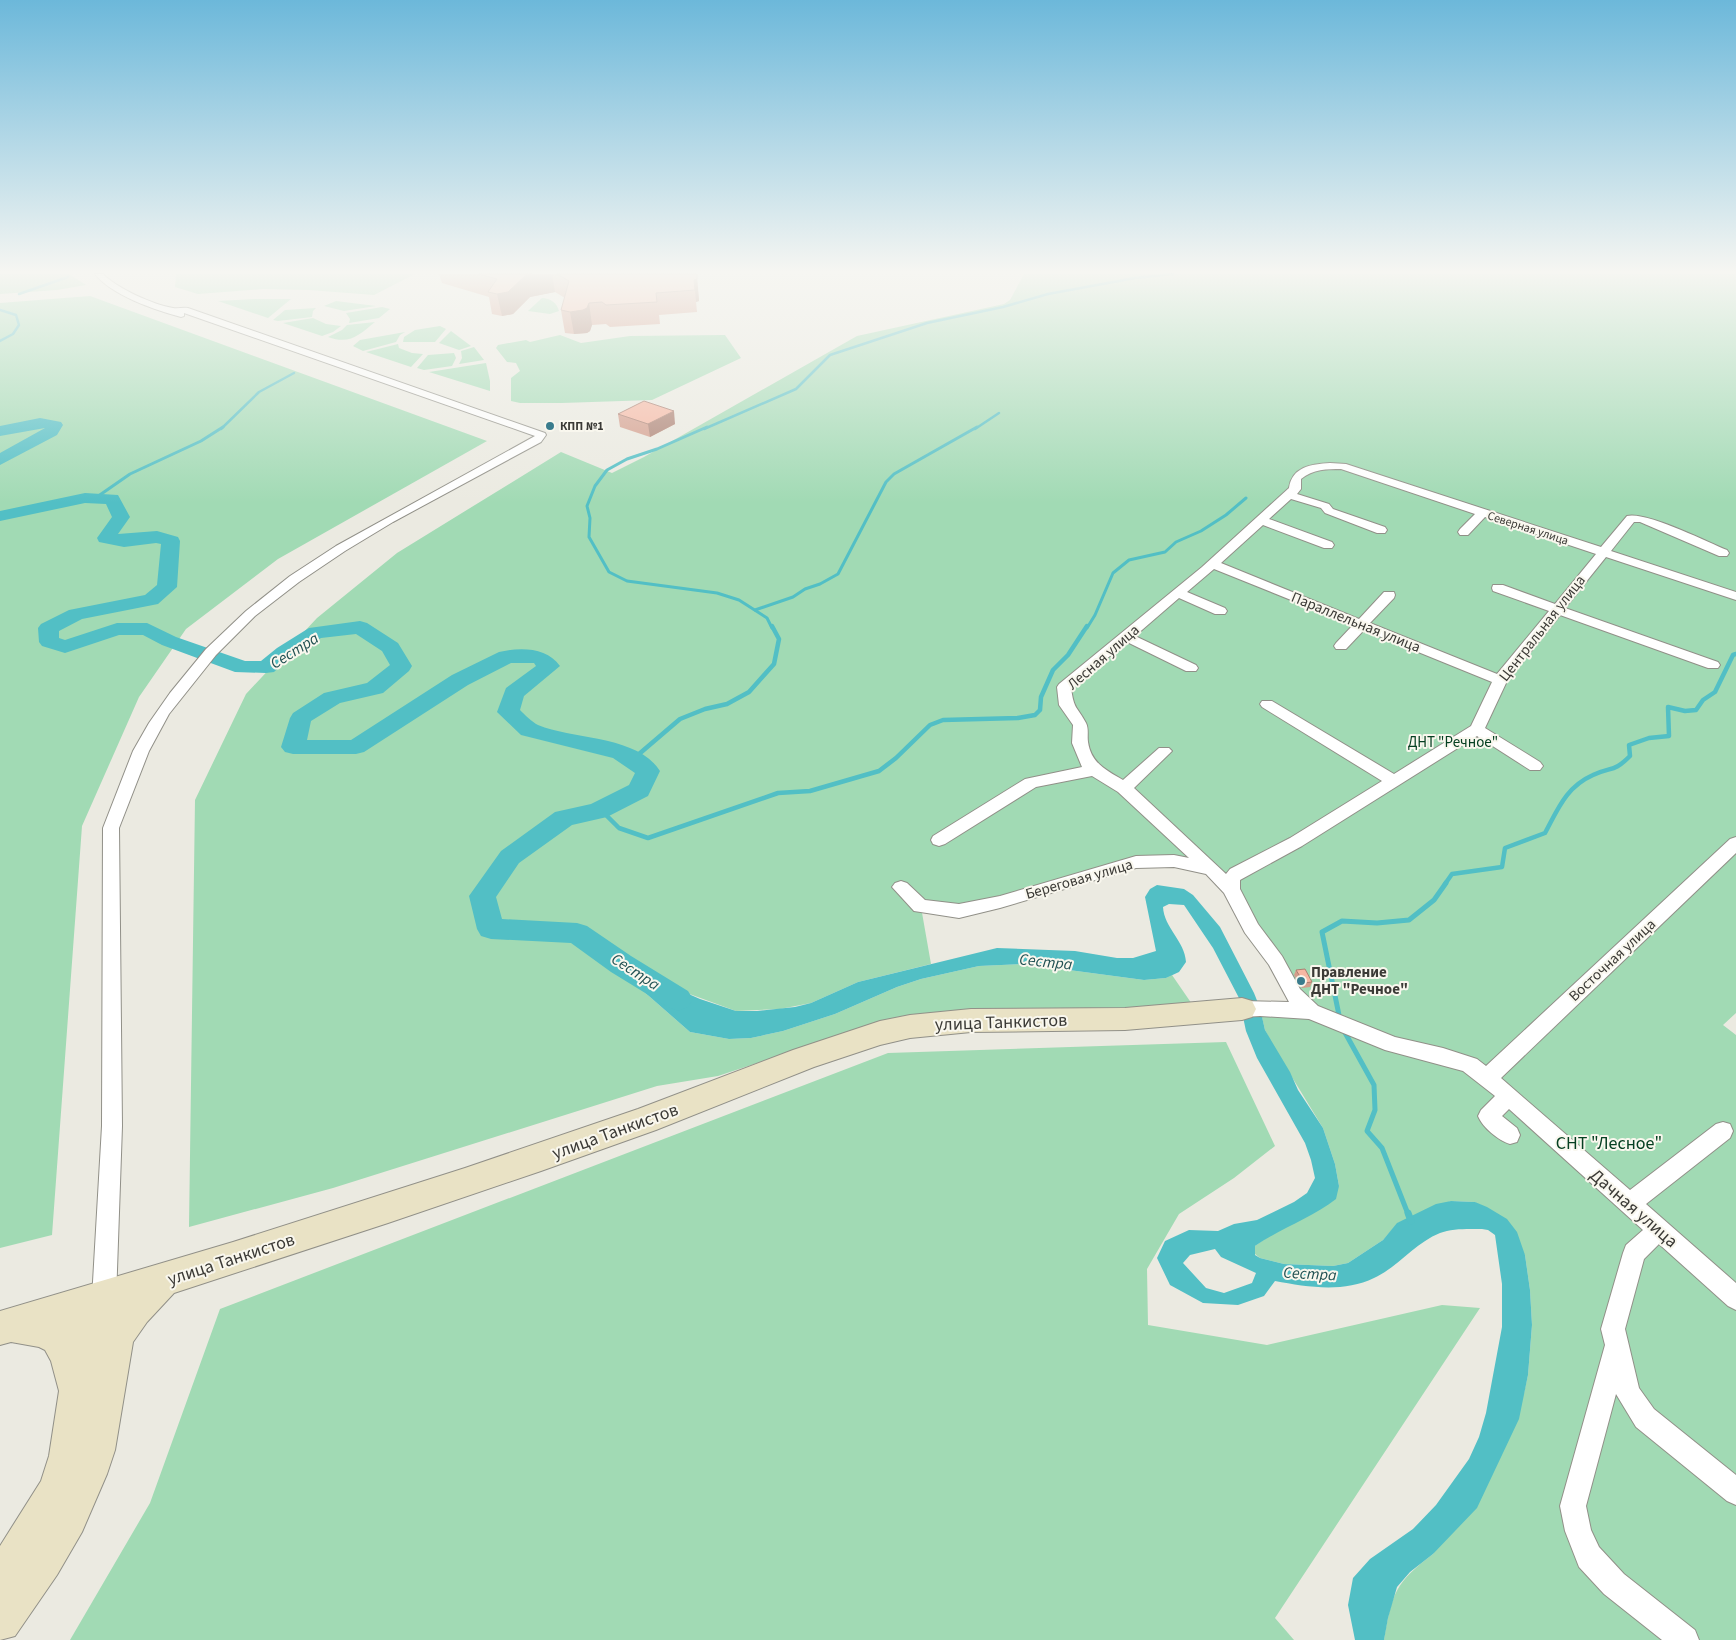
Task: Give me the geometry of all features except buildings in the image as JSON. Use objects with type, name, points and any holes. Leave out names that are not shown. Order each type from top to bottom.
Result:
[{"type":"street","points":[[0,1582],[34,1532],[56,1490],[68,1456],[87,1332],[104,1299],[112,1126],[111,828],[126,782],[138,756],[154,725],[193,670],[220,641],[255,609],[325,556],[537,440],[541,435],[300,351]]},
{"type":"street","name":"Лесная улица","points":[[1094,770],[1086,763],[1083,754],[1080,726],[1066,705],[1064,687],[1178,593],[1261,520],[1295,489],[1296,478],[1301,473],[1320,466]]},
{"type":"street","name":"Северная улица","points":[[1320,466],[1342,466],[1736,596]]},
{"type":"street","points":[[1289,494],[1325,506],[1329,511],[1381,530]]},
{"type":"street","points":[[1464,532],[1482,513]]},
{"type":"street","name":"Центральная улица","points":[[1477,729],[1500,680],[1627,521],[1636,518],[1723,554]]},
{"type":"street","points":[[1261,520],[1328,545]]},
{"type":"street","name":"Параллельная улица","points":[[1212,564],[1500,680]]},
{"type":"street","points":[[1498,588],[1713,665]]},
{"type":"street","points":[[1178,593],[1220,611]]},
{"type":"street","points":[[1341,646],[1389,595]]},
{"type":"street","points":[[1125,636],[1191,668]]},
{"type":"street","points":[[1267,704],[1394,781]]},
{"type":"street","points":[[1231,889],[1231,879],[1236,873],[1296,842],[1477,729],[1535,766]]},
{"type":"street","points":[[1124,788],[1164,751]]},
{"type":"street","points":[[940,840],[1031,783],[1094,770],[1124,788],[1231,889],[1252,928],[1276,961],[1293,994],[1311,1011]]},
{"type":"street","name":"Восточная улица","points":[[1488,1078],[1736,842]]},
{"type":"street","name":"Береговая улица","points":[[901,887],[920,906],[959,911],[1000,902],[1136,862],[1174,862],[1211,869]]},
{"type":"street","points":[[1251,1008],[1311,1011]]},
{"type":"street","name":"улица Танкистов","points":[[4,1327],[169,1279],[450,1188],[613,1132],[784,1065],[879,1033],[952,1022],[1017,1018],[1125,1019],[1251,1008]]},
{"type":"street","name":"Дачная улица","points":[[1311,1011],[1346,1027],[1392,1044],[1444,1056],[1470,1065],[1509,1096],[1628,1204],[1736,1298]]},
{"type":"street","points":[[1509,1096],[1488,1116],[1510,1135]]},
{"type":"street","points":[[1628,1204],[1723,1132]]},
{"type":"street","points":[[1659,1230],[1634,1253],[1613,1329],[1628,1393],[1645,1418],[1736,1492]]},
{"type":"street","points":[[115,1338],[130,1314],[142,1300],[169,1279]]},
{"type":"street","points":[[0,1620],[32,1578],[61,1532],[84,1488],[103,1422],[115,1338],[115,1314],[104,1299]]},
{"type":"street","points":[[4,1327],[44,1330],[57,1338],[67,1354],[77,1391]]},
{"type":"street","points":[[1617,1345],[1573,1506],[1578,1531],[1589,1557],[1614,1584],[1685,1640]]},
{"type":"green space","points":[[0,351],[239,351],[487,441],[278,559],[186,629],[139,697],[82,826],[52,1235],[0,1248]]},
{"type":"green space","points":[[406,351],[423,354],[411,367],[366,352]]},
{"type":"green space","points":[[461,351],[477,351],[484,360],[459,364],[462,358]]},
{"type":"green space","points":[[498,351],[736,351],[741,358],[652,400],[562,403],[520,403],[511,401],[511,378],[520,371],[516,363],[507,362]]},
{"type":"green space","points":[[831,351],[1736,351],[1736,1013],[1723,1025],[1736,1035],[1736,1640],[1384,1640],[1397,1590],[1410,1573],[1433,1554],[1524,1393],[1528,1375],[1532,1325],[1525,1255],[1475,1202],[1451,1201],[1398,1223],[1383,1240],[1348,1263],[1333,1266],[1284,1264],[1260,1258],[1255,1254],[1255,1246],[1275,1232],[1302,1219],[1339,1186],[1335,1164],[1323,1128],[1273,1046],[1265,1030],[1261,1013],[1315,1014],[1214,872],[1136,862],[1000,902],[921,907],[931,964],[858,982],[811,1003],[780,1009],[736,1011],[684,992],[642,990],[690,1032],[729,1039],[751,1038],[783,1031],[835,1014],[897,987],[921,979],[979,966],[1024,964],[1144,980],[1166,978],[1172,975],[1194,1007],[803,1048],[718,1076],[657,1086],[333,1188],[189,1227],[195,800],[246,694],[317,618],[397,553],[561,452],[612,473],[644,457]]},
{"type":"green space","points":[[454,353],[456,358],[452,366],[424,370],[417,368],[428,355]]},
{"type":"green space","points":[[486,363],[490,391],[429,372]]},
{"type":"green space","points":[[1226,1042],[1275,1146],[1234,1178],[1179,1214],[1147,1269],[1148,1325],[1267,1345],[1442,1305],[1480,1308],[1275,1618],[1294,1640],[70,1640],[150,1503],[220,1309],[888,1053]]},
{"type":"water","points":[[1157,885],[1184,889],[1193,895],[1220,927],[1254,993],[1265,1030],[1290,1072],[1298,1090],[1323,1128],[1335,1164],[1339,1186],[1336,1199],[1317,1212],[1255,1246],[1255,1255],[1284,1264],[1333,1266],[1348,1263],[1383,1240],[1397,1223],[1436,1204],[1451,1201],[1475,1202],[1507,1219],[1517,1232],[1525,1255],[1532,1325],[1528,1375],[1519,1419],[1477,1508],[1433,1554],[1410,1572],[1397,1587],[1384,1640],[1355,1640],[1348,1605],[1353,1578],[1370,1559],[1413,1529],[1436,1505],[1469,1459],[1479,1437],[1486,1413],[1502,1327],[1502,1284],[1495,1235],[1488,1230],[1482,1229],[1445,1231],[1431,1237],[1391,1268],[1362,1283],[1350,1286],[1325,1287],[1275,1281],[1264,1296],[1238,1305],[1203,1303],[1170,1285],[1157,1258],[1165,1241],[1189,1230],[1218,1231],[1234,1224],[1257,1220],[1294,1202],[1307,1193],[1315,1178],[1305,1143],[1257,1058],[1246,1031],[1239,998],[1213,948],[1184,905],[1169,904],[1163,907],[1164,915],[1185,954],[1186,962],[1179,972],[1166,978],[1144,980],[1024,964],[979,966],[921,979],[897,987],[835,1014],[783,1031],[751,1038],[729,1039],[690,1032],[642,990],[657,974],[684,992],[700,999],[736,1011],[757,1011],[795,1007],[811,1003],[858,982],[997,948],[1075,951],[1117,958],[1133,958],[1156,951],[1145,897],[1150,889]],"holes":[[[1215,1249],[1221,1257],[1256,1273],[1252,1283],[1224,1293],[1206,1288],[1183,1263],[1190,1255]]]},
{"type":"waterway","points":[[704,429],[796,389],[830,355],[844,351]]},
{"type":"waterway","points":[[221,429],[259,392],[294,373]]},
{"type":"waterway","points":[[975,429],[999,413]]},
{"type":"waterway","name":"Сестра","points":[[0,431],[40,423],[55,425],[51,432],[0,460]]},
{"type":"waterway","points":[[94,499],[130,474],[201,441],[223,427]]},
{"type":"waterway","points":[[707,427],[657,449],[627,459],[607,470],[595,486],[587,506],[590,518],[589,537],[609,572],[627,581],[717,593],[739,600],[767,618],[772,628]]},
{"type":"waterway","points":[[755,610],[793,597],[805,589],[820,584],[838,574],[886,482],[894,474],[977,427]]},
{"type":"waterway","name":"Сестра","points":[[0,516],[85,498],[112,499],[121,517],[106,538],[124,541],[157,537],[171,541],[167,587],[151,600],[76,614],[48,628],[49,642],[65,647],[117,629],[147,629],[169,641],[243,667],[266,667],[284,652],[316,632],[360,627],[391,647],[401,666],[375,688],[332,698],[301,718],[293,747],[356,747],[460,680],[507,657],[539,657],[549,666],[514,693],[508,712],[529,730],[621,752],[648,771],[639,790],[598,811],[564,818],[510,857],[482,896],[491,929],[577,933],[621,964],[678,999]]},
{"type":"waterway","points":[[1087,628],[1095,615],[1113,573],[1129,560],[1165,552],[1176,542],[1201,531],[1226,515],[1246,498]]},
{"type":"waterway","points":[[632,760],[680,719],[705,709],[727,704],[749,692],[774,664],[779,639],[772,626]]},
{"type":"waterway","points":[[598,811],[606,815],[619,828],[648,838],[778,793],[810,791],[879,771],[896,758],[930,725],[943,720],[1018,718],[1035,715],[1040,710],[1041,697],[1053,670],[1068,655],[1087,626]]},
{"type":"waterway","points":[[1445,884],[1452,874],[1502,867],[1505,848],[1545,833],[1559,807],[1569,792],[1576,786],[1599,772],[1620,765],[1630,756],[1629,745],[1649,738],[1669,736],[1668,707],[1685,711],[1696,710],[1703,700],[1715,692],[1733,655],[1736,654]]},
{"type":"waterway","points":[[1340,1020],[1322,932],[1342,921],[1377,923],[1409,920],[1434,900],[1446,883]]},
{"type":"waterway","points":[[1343,1029],[1374,1085],[1375,1110],[1367,1131],[1382,1148],[1408,1214]]},
{"type":"waterway","points":[[1408,1213],[1411,1221]]},
{"type":"place","name":"КПП №1","points":[[550,426]]},
{"type":"place","name":"Правление ДНТ \"Речное\"","points":[[1301,981]]},
{"type":"park label","name":"ДНТ \"Речное\"","points":[[1453,742]]},
{"type":"park label","name":"СНТ \"Лесное\"","points":[[1609,1143]]}]
